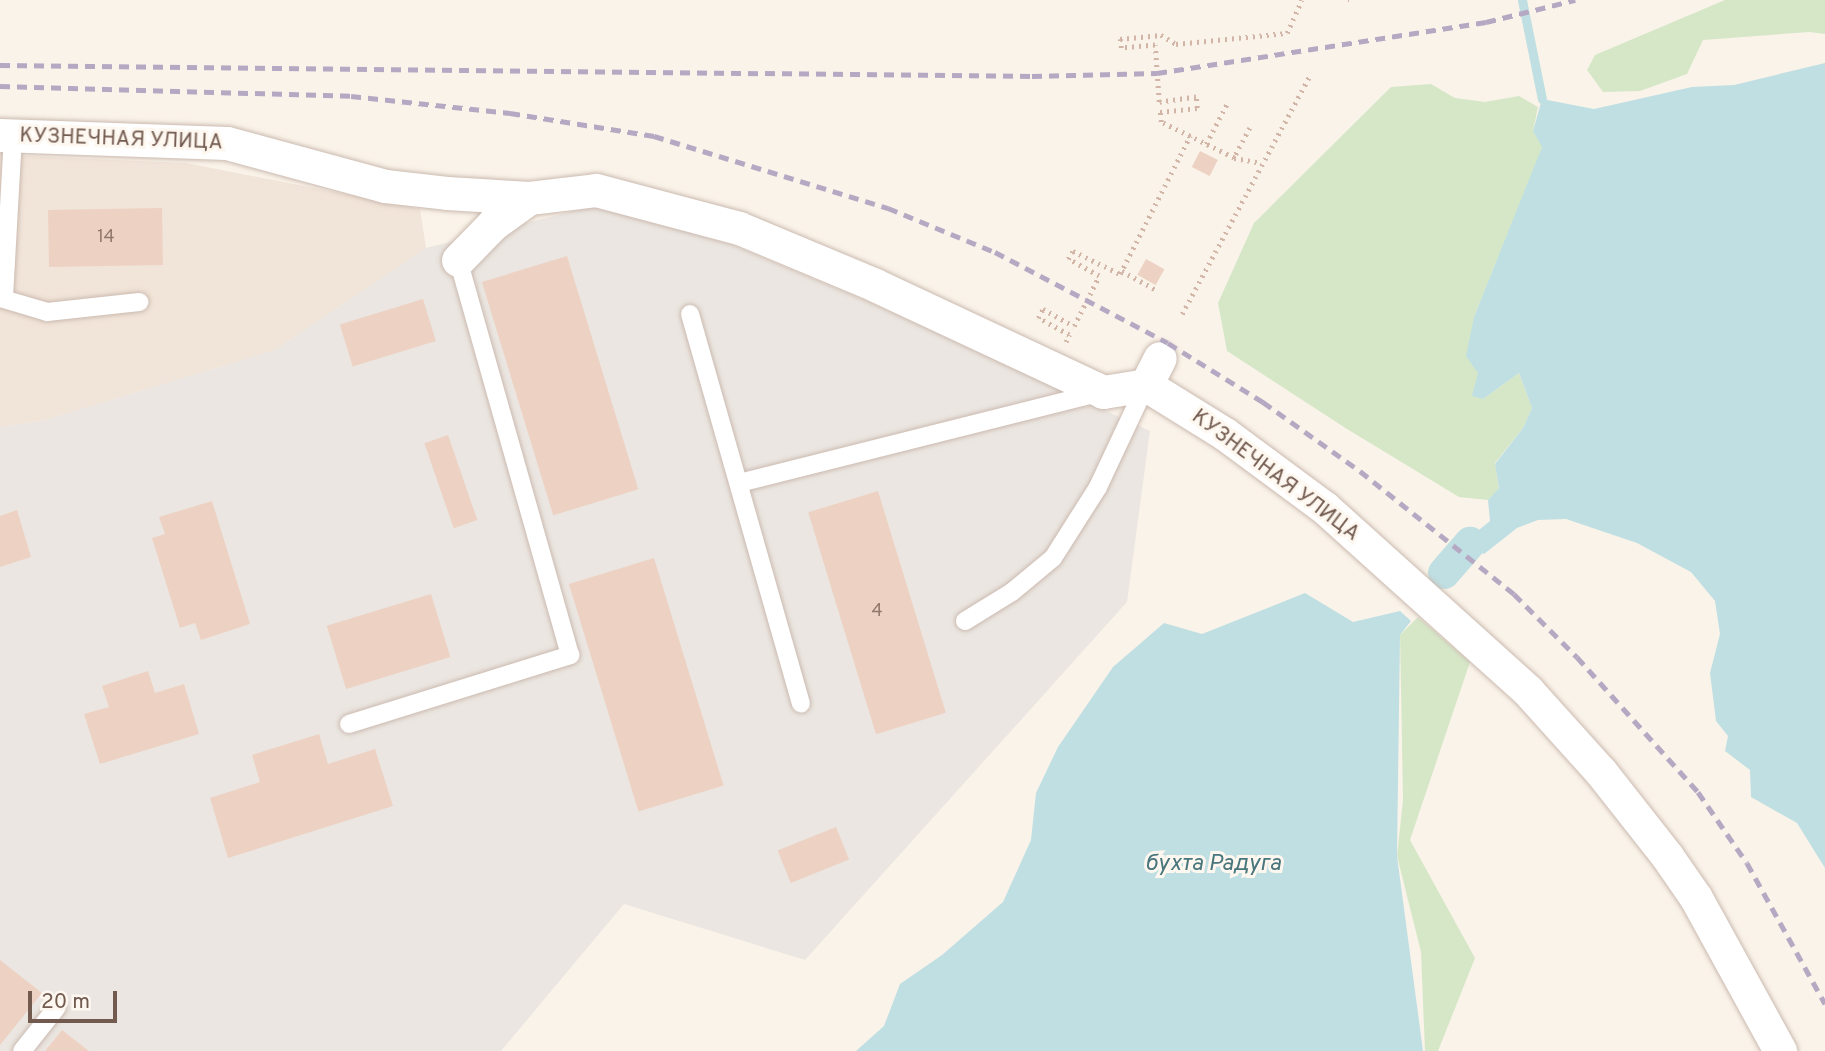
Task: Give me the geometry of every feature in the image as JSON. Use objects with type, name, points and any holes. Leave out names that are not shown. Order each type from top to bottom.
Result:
[{"type":"street","name":"КУЗНЕЧНАЯ УЛИЦА","points":[[7,135],[227,143],[385,186],[529,198],[596,190],[739,228],[875,285],[1103,392]]},
{"type":"street","name":"КУЗНЕЧНАЯ УЛИЦА","points":[[458,260],[493,224],[529,198]]},
{"type":"street","name":"КУЗНЕЧНАЯ УЛИЦА","points":[[1153,372],[1225,435],[1325,508],[1528,691],[1601,772],[1667,856],[1696,898],[1780,1051]]},
{"type":"street","points":[[1103,392],[1153,372]]},
{"type":"lane","points":[[7,135],[2,298],[47,312],[139,302]]},
{"type":"lane","points":[[349,724],[570,655],[458,260]]},
{"type":"lane","points":[[690,314],[801,703]]},
{"type":"lane","points":[[965,621],[1012,592],[1053,558],[1098,487],[1153,372]]},
{"type":"lane","points":[[738,483],[1103,392]]},
{"type":"lane","points":[[22,1051],[57,1007]]},
{"type":"path","points":[[1262,163],[1234,158],[1161,122],[1160,112],[1197,108],[1196,97],[1159,102],[1155,45],[1121,48],[1120,39],[1161,35],[1176,44],[1287,33],[1302,0]]},
{"type":"path","points":[[1182,314],[1311,73]]},
{"type":"path","points":[[1206,144],[1228,102]]},
{"type":"path","points":[[1234,158],[1250,128]]},
{"type":"path","points":[[1053,369],[1069,335],[1038,318],[1043,309],[1074,326],[1099,276],[1068,259],[1073,251],[1119,275],[1190,136]]},
{"type":"path","points":[[1122,271],[1155,289]]},
{"type":"shaded area","points":[[0,155],[186,163],[420,209],[426,248],[275,350],[45,420],[0,427]]},
{"type":"shaded area","points":[[598,205],[735,246],[867,301],[1150,431],[1127,602],[805,960],[624,904],[501,1051],[0,1051],[0,427],[45,420],[275,350],[426,248]]},
{"type":"green space","points":[[1725,0],[1825,0],[1825,34],[1809,32],[1703,40],[1687,74],[1640,91],[1603,92],[1587,70],[1595,55]]},
{"type":"green space","points":[[1431,84],[1455,98],[1485,102],[1519,96],[1538,107],[1533,131],[1543,147],[1474,317],[1478,373],[1483,399],[1519,373],[1532,408],[1523,428],[1495,463],[1499,489],[1488,500],[1459,497],[1347,429],[1227,351],[1218,303],[1254,223],[1391,87]]},
{"type":"green space","points":[[1418,617],[1470,662],[1410,840],[1475,958],[1438,1051],[1425,1051],[1421,952],[1397,856],[1403,800],[1400,635]]},
{"type":"water","points":[[1825,63],[1825,868],[1797,823],[1751,797],[1750,770],[1725,751],[1728,736],[1716,721],[1710,673],[1720,634],[1715,601],[1691,572],[1637,543],[1566,519],[1538,520],[1517,528],[1484,554],[1470,543],[1474,534],[1490,521],[1488,500],[1499,488],[1495,464],[1523,428],[1532,408],[1519,373],[1483,399],[1472,396],[1478,373],[1466,356],[1474,317],[1542,147],[1533,131],[1542,99],[1594,109],[1692,87],[1734,85]]},
{"type":"water","name":"бухта Радуга","points":[[1305,593],[1353,622],[1400,611],[1411,621],[1400,635],[1397,856],[1423,1051],[856,1051],[884,1026],[900,984],[942,955],[1003,902],[1031,840],[1036,793],[1058,747],[1113,667],[1164,623],[1202,634]]},
{"type":"building","points":[[1200,151],[1218,160],[1210,176],[1192,167]]},
{"type":"building","points":[[162,208],[163,265],[49,267],[48,210]]},
{"type":"building","points":[[567,256],[638,489],[553,515],[482,282]]},
{"type":"building","points":[[1146,259],[1164,269],[1156,285],[1137,275]]},
{"type":"building","points":[[423,299],[436,341],[353,367],[340,324]]},
{"type":"building","points":[[448,435],[477,520],[454,528],[424,443]]},
{"type":"building","points":[[878,491],[946,713],[876,734],[808,512]]},
{"type":"building","points":[[212,501],[250,624],[201,640],[195,623],[180,628],[152,538],[165,534],[159,517]]},
{"type":"building","points":[[17,510],[31,557],[0,567],[0,516]]},
{"type":"building","points":[[654,558],[724,786],[638,812],[569,584]]},
{"type":"building","points":[[431,594],[450,657],[346,689],[327,626]]},
{"type":"building","points":[[148,671],[155,693],[184,684],[199,734],[100,764],[84,714],[109,707],[102,686]]},
{"type":"building","points":[[319,734],[328,764],[375,749],[393,806],[228,858],[210,798],[260,782],[252,755]]},
{"type":"building","points":[[836,827],[849,859],[791,883],[778,851]]},
{"type":"building","points":[[0,960],[42,993],[0,1045]]},
{"type":"building","points":[[62,1030],[89,1051],[45,1051]]},
{"type":"waterway","points":[[1522,0],[1542,99]]},
{"type":"waterway","points":[[1444,573],[1470,543]]},
{"type":"railway","points":[[0,65],[1032,76],[1157,73],[1486,22],[1575,0]]},
{"type":"railway","points":[[0,86],[351,96],[510,113],[654,136],[888,208],[995,252],[1168,343],[1263,402],[1360,471],[1514,594],[1577,657],[1698,792],[1747,863],[1825,1004]]}]
